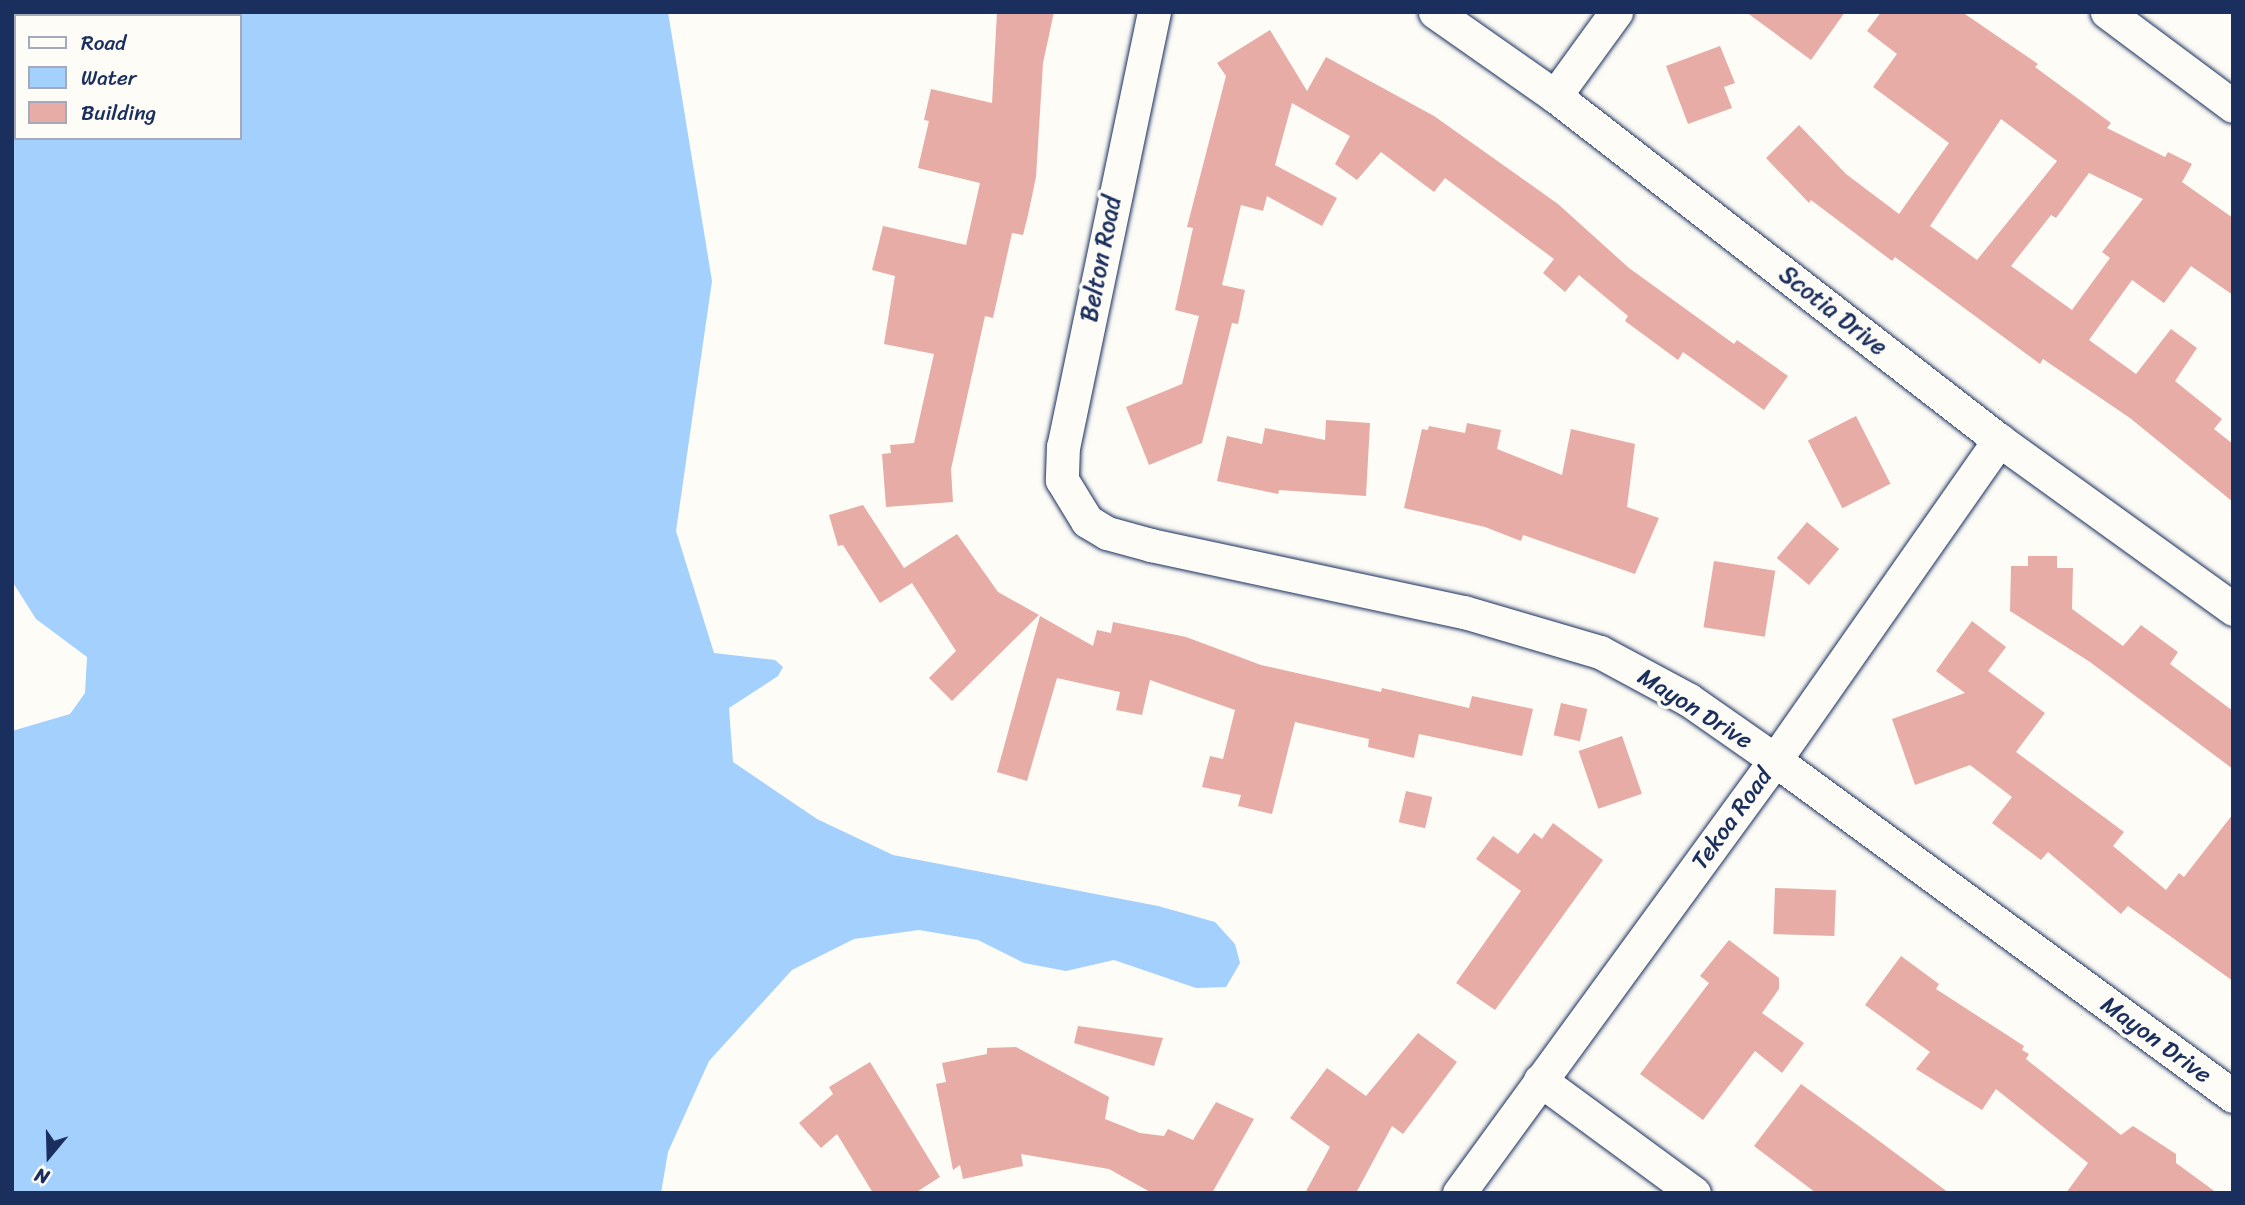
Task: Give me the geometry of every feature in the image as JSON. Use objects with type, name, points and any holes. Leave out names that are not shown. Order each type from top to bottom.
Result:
[{"type":"street","name":"Belton Road","points":[[1074,506],[1062,480],[1063,446],[1154,12]]},
{"type":"street","name":"Scotia Drive","points":[[1435,12],[1555,96],[1999,440],[2233,609]]},
{"type":"street","points":[[1555,96],[1616,12]]},
{"type":"street","points":[[2107,12],[2233,106]]},
{"type":"street","name":"Tekoa Road","points":[[1459,1193],[1775,760],[1999,440]]},
{"type":"street","name":"Mayon Drive","points":[[1074,506],[1107,533],[1464,612],[1600,652],[1689,700],[1775,760],[2233,1096]]},
{"type":"street","points":[[1539,1080],[1694,1193]]},
{"type":"water","points":[[12,12],[668,12],[712,281],[676,531],[714,653],[775,660],[783,667],[778,676],[729,708],[733,762],[817,819],[893,855],[1158,906],[1215,922],[1235,944],[1240,963],[1226,987],[1196,988],[1114,960],[1066,971],[1024,963],[978,940],[919,930],[854,939],[792,970],[709,1061],[668,1152],[661,1193],[12,1193],[12,731],[70,714],[85,693],[87,657],[36,619],[12,581]]},
{"type":"building","points":[[997,12],[1054,12],[1043,63],[1036,177],[1028,215],[1023,235],[1012,233],[993,318],[985,316],[951,469],[953,502],[886,507],[882,454],[891,453],[890,445],[914,443],[934,354],[884,344],[895,276],[872,270],[883,226],[966,245],[980,183],[918,168],[929,121],[924,120],[931,89],[992,103]]},
{"type":"building","points":[[1746,12],[1845,12],[1811,60]]},
{"type":"building","points":[[1881,12],[1962,12],[2038,64],[2035,67],[2111,123],[2107,128],[2165,157],[2168,152],[2192,164],[2182,182],[2233,218],[2233,295],[2191,266],[2164,303],[2132,280],[2089,340],[2136,374],[2171,329],[2197,348],[2175,381],[2222,419],[2214,429],[2233,444],[2233,502],[2130,418],[2043,359],[2040,364],[1895,257],[1892,261],[1811,200],[1809,203],[1766,158],[1799,125],[1846,174],[1899,214],[1949,143],[1873,87],[1897,54],[1867,31]],"holes":[[[2001,119],[2057,161],[1977,260],[1930,226]],[[2089,173],[2143,199],[2102,252],[2110,258],[2072,310],[2011,266],[2051,215],[2056,218]]]},
{"type":"building","points":[[1270,30],[1307,91],[1326,57],[1434,116],[1558,204],[1629,268],[1734,344],[1737,340],[1788,376],[1764,410],[1683,352],[1678,360],[1625,321],[1628,316],[1579,275],[1565,292],[1543,273],[1554,259],[1445,178],[1434,192],[1381,152],[1357,180],[1335,164],[1350,136],[1292,103],[1275,165],[1337,198],[1322,226],[1267,196],[1263,211],[1241,205],[1222,285],[1245,290],[1238,324],[1232,323],[1202,443],[1149,465],[1126,407],[1182,384],[1199,316],[1175,310],[1193,228],[1187,227],[1226,76],[1217,63]]},
{"type":"building","points":[[1720,46],[1735,83],[1724,87],[1732,108],[1688,124],[1666,66]]},
{"type":"building","points":[[1856,416],[1891,484],[1842,508],[1808,441]]},
{"type":"building","points":[[1326,420],[1370,423],[1366,496],[1279,490],[1278,494],[1217,481],[1227,436],[1262,444],[1265,428],[1325,440]]},
{"type":"building","points":[[1467,423],[1501,430],[1497,449],[1562,475],[1571,429],[1635,444],[1627,507],[1659,518],[1635,574],[1523,535],[1521,541],[1485,527],[1404,508],[1422,429],[1428,430],[1429,426],[1465,433]]},
{"type":"building","points":[[863,505],[904,568],[957,534],[998,592],[1039,615],[952,701],[929,678],[956,651],[912,583],[880,603],[843,545],[838,546],[829,515]]},
{"type":"building","points":[[1807,522],[1839,549],[1809,585],[1777,558]]},
{"type":"building","points":[[2028,556],[2057,556],[2057,568],[2073,568],[2072,609],[2123,646],[2141,625],[2178,652],[2170,664],[2233,711],[2233,769],[2090,662],[2010,611],[2011,566],[2028,566]]},
{"type":"building","points":[[1714,561],[1775,571],[1765,637],[1704,627]]},
{"type":"building","points":[[1040,616],[1093,646],[1097,630],[1111,633],[1113,622],[1186,637],[1261,665],[1381,692],[1382,688],[1469,708],[1472,696],[1533,709],[1522,756],[1419,734],[1414,758],[1368,747],[1369,739],[1295,722],[1272,814],[1238,806],[1241,795],[1202,787],[1210,756],[1223,759],[1235,710],[1150,680],[1142,715],[1116,710],[1120,692],[1057,678],[1027,781],[997,772]]},
{"type":"building","points":[[1972,621],[2006,647],[1988,671],[2045,713],[2016,752],[2124,832],[2113,846],[2166,890],[2179,873],[2184,877],[2233,814],[2233,981],[2128,906],[2121,914],[2048,852],[2041,860],[1992,823],[2012,797],[1970,765],[1915,785],[1892,719],[1965,693],[1936,671]]},
{"type":"building","points":[[1561,703],[1587,709],[1580,741],[1554,735]]},
{"type":"building","points":[[1622,736],[1642,794],[1598,809],[1579,751]]},
{"type":"building","points":[[1406,791],[1432,797],[1425,828],[1399,822]]},
{"type":"building","points":[[1553,823],[1603,860],[1495,1010],[1456,983],[1521,891],[1476,859],[1493,836],[1518,854],[1534,833],[1542,839]]},
{"type":"building","points":[[1775,888],[1836,890],[1834,936],[1773,934]]},
{"type":"building","points":[[1729,940],[1779,978],[1779,989],[1762,1013],[1804,1043],[1782,1073],[1755,1051],[1703,1120],[1640,1074],[1709,983],[1700,976]]},
{"type":"building","points":[[1901,956],[1939,984],[1936,989],[2024,1046],[2022,1050],[2029,1054],[2026,1059],[2121,1135],[2133,1126],[2176,1154],[2176,1163],[2217,1193],[2066,1193],[2088,1163],[1996,1089],[1982,1110],[1916,1069],[1930,1052],[1865,1005]]},
{"type":"building","points":[[1078,1026],[1163,1038],[1154,1066],[1074,1043]]},
{"type":"building","points":[[1418,1033],[1457,1062],[1403,1134],[1392,1126],[1356,1193],[1305,1193],[1330,1147],[1290,1118],[1327,1068],[1366,1096]]},
{"type":"building","points":[[1016,1047],[1109,1097],[1105,1119],[1140,1133],[1164,1136],[1168,1129],[1193,1140],[1216,1102],[1254,1119],[1212,1193],[1152,1193],[1109,1169],[1021,1154],[1023,1166],[963,1179],[960,1165],[953,1170],[936,1084],[946,1082],[942,1063],[987,1054],[987,1048]]},
{"type":"building","points":[[870,1062],[940,1177],[915,1193],[873,1193],[837,1134],[821,1148],[799,1123],[833,1094],[829,1087]]},
{"type":"building","points":[[1801,1084],[1949,1193],[1816,1193],[1754,1146]]}]
